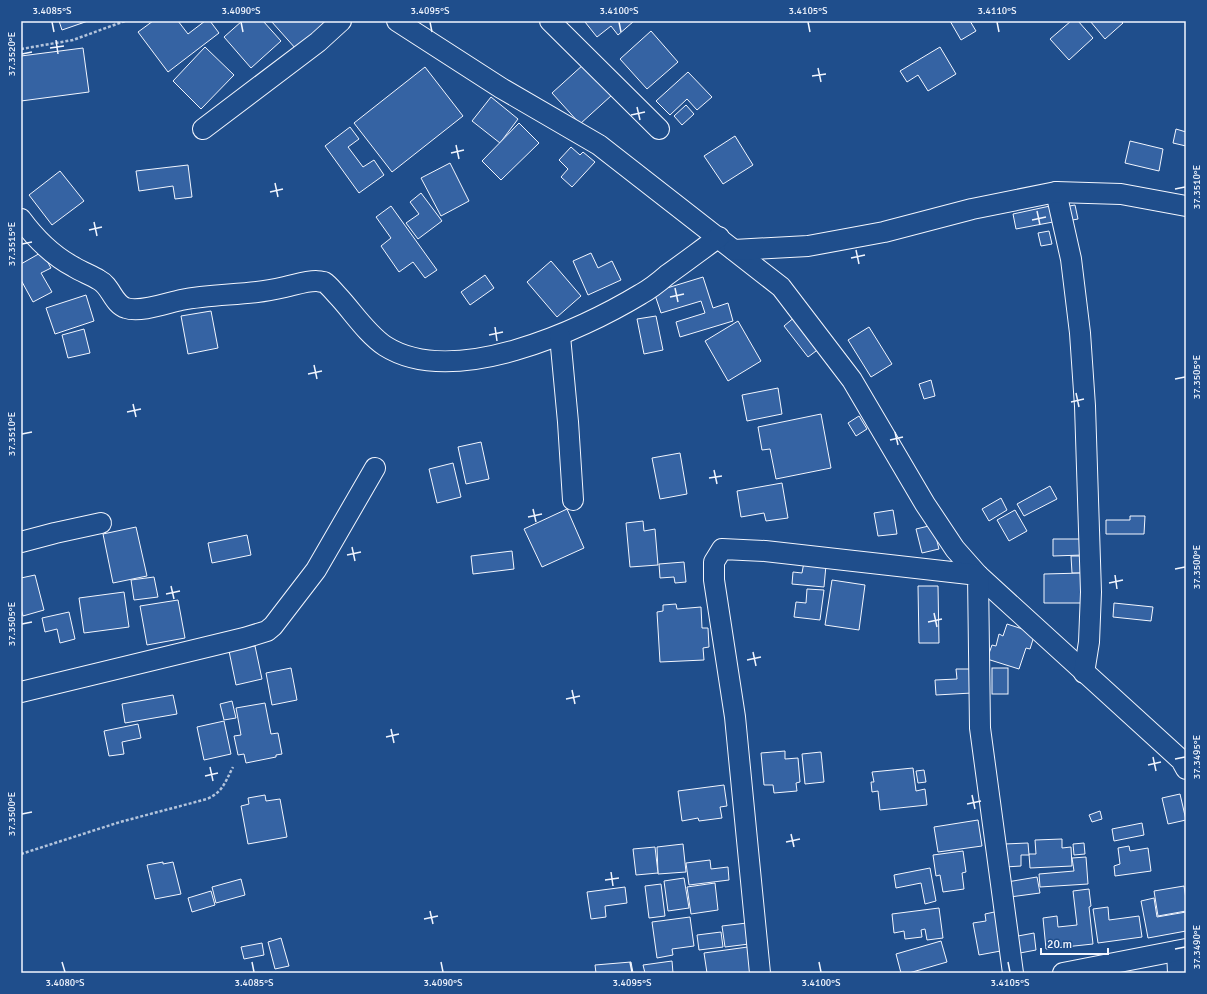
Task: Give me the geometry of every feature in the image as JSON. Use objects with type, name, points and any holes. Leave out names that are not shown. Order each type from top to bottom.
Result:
[{"type":"street","points":[[203,129],[318,42],[341,21]]},
{"type":"street","points":[[397,21],[501,88],[599,145],[719,237],[781,287],[852,380],[925,504],[955,549],[978,575],[1181,760],[1186,769]]},
{"type":"street","points":[[550,21],[659,129]]},
{"type":"street","points":[[734,250],[808,246],[884,232],[972,209],[1056,192],[1121,194],[1186,206]]},
{"type":"street","points":[[1056,192],[1071,259],[1080,333],[1085,406],[1089,513],[1090,604],[1089,642],[1084,673]]},
{"type":"street","points":[[21,219],[31,232],[52,252],[73,267],[100,280],[108,286],[119,304],[126,308],[146,308],[205,296],[255,292],[315,281],[324,282],[383,345],[410,357],[449,362],[489,358],[560,336],[592,322],[642,293],[719,237]]},
{"type":"street","points":[[560,336],[573,500]]},
{"type":"street","points":[[21,692],[267,631],[273,626],[316,570],[375,468]]},
{"type":"street","points":[[21,542],[101,523]]},
{"type":"street","points":[[760,973],[735,717],[714,580],[714,562],[722,549],[765,551],[978,575]]},
{"type":"street","points":[[978,575],[980,728],[1013,973]]},
{"type":"street","points":[[1063,973],[1181,950],[1178,973]]},
{"type":"path","points":[[21,49],[73,40],[125,21]]},
{"type":"path","points":[[21,854],[120,822],[207,800],[221,790],[233,767]]},
{"type":"building","points":[[59,21],[88,21],[62,30]]},
{"type":"building","points":[[153,21],[178,21],[188,34],[205,21],[210,21],[219,33],[168,72],[138,32]]},
{"type":"building","points":[[242,21],[263,21],[281,41],[251,68],[224,37]]},
{"type":"building","points":[[271,21],[327,21],[296,49]]},
{"type":"building","points":[[634,21],[618,35],[611,26],[597,37],[585,22]]},
{"type":"building","points":[[950,21],[970,21],[976,31],[961,40]]},
{"type":"building","points":[[1071,21],[1078,21],[1093,38],[1069,60],[1050,39]]},
{"type":"building","points":[[1090,21],[1121,21],[1123,23],[1105,39]]},
{"type":"building","points":[[651,31],[678,62],[647,89],[620,59]]},
{"type":"building","points":[[205,47],[234,75],[201,109],[173,81]]},
{"type":"building","points":[[940,47],[956,74],[928,91],[918,75],[907,82],[900,71]]},
{"type":"building","points":[[83,48],[89,92],[21,101],[21,56]]},
{"type":"building","points":[[584,64],[612,95],[580,124],[552,93]]},
{"type":"building","points":[[425,67],[463,116],[392,172],[354,123]]},
{"type":"building","points":[[688,72],[712,97],[697,110],[687,99],[670,115],[656,101]]},
{"type":"building","points":[[491,97],[518,119],[500,143],[472,121]]},
{"type":"building","points":[[686,105],[694,114],[682,125],[674,116]]},
{"type":"building","points":[[519,123],[539,143],[501,180],[482,161]]},
{"type":"building","points":[[350,127],[359,139],[348,147],[363,167],[374,160],[384,175],[359,193],[325,146]]},
{"type":"building","points":[[1176,129],[1186,132],[1186,146],[1173,143]]},
{"type":"building","points":[[735,136],[753,165],[723,184],[704,156]]},
{"type":"building","points":[[1130,141],[1163,149],[1159,171],[1125,163]]},
{"type":"building","points":[[571,147],[580,155],[583,152],[595,162],[572,187],[561,177],[568,169],[559,160]]},
{"type":"building","points":[[450,163],[469,201],[441,216],[421,178]]},
{"type":"building","points":[[188,165],[192,197],[175,199],[173,186],[139,191],[136,171]]},
{"type":"building","points":[[60,171],[84,201],[52,225],[29,195]]},
{"type":"building","points":[[421,193],[442,221],[418,239],[406,223],[419,214],[410,202]]},
{"type":"building","points":[[1075,205],[1078,219],[1067,221],[1064,207]]},
{"type":"building","points":[[391,206],[437,270],[425,278],[413,262],[399,272],[381,246],[391,238],[376,217]]},
{"type":"building","points":[[1050,206],[1053,222],[1016,229],[1013,214]]},
{"type":"building","points":[[1049,231],[1052,244],[1041,246],[1038,233]]},
{"type":"building","points":[[42,252],[51,268],[41,273],[52,292],[33,302],[21,280],[21,264]]},
{"type":"building","points":[[591,253],[598,268],[612,261],[621,280],[588,295],[573,261]]},
{"type":"building","points":[[551,261],[581,296],[557,317],[527,282]]},
{"type":"building","points":[[485,275],[494,288],[470,305],[461,292]]},
{"type":"building","points":[[703,277],[713,308],[728,303],[733,321],[680,337],[676,322],[705,313],[701,301],[661,313],[654,292]]},
{"type":"building","points":[[86,295],[94,321],[55,334],[46,308]]},
{"type":"building","points":[[211,311],[218,348],[188,354],[181,316]]},
{"type":"building","points":[[656,316],[663,350],[644,354],[637,319]]},
{"type":"building","points":[[796,316],[820,348],[808,357],[784,326]]},
{"type":"building","points":[[738,321],[761,361],[728,381],[705,341]]},
{"type":"building","points":[[869,327],[892,364],[871,377],[848,340]]},
{"type":"building","points":[[84,329],[90,353],[68,358],[62,335]]},
{"type":"building","points":[[931,380],[935,396],[924,399],[919,384]]},
{"type":"building","points":[[778,388],[782,414],[747,421],[742,395]]},
{"type":"building","points":[[821,414],[831,468],[776,479],[770,449],[762,450],[758,427]]},
{"type":"building","points":[[859,416],[867,429],[856,436],[848,423]]},
{"type":"building","points":[[481,442],[489,479],[466,484],[458,447]]},
{"type":"building","points":[[680,453],[687,494],[660,499],[652,458]]},
{"type":"building","points":[[453,463],[461,497],[437,503],[429,469]]},
{"type":"building","points":[[782,483],[788,518],[766,521],[764,513],[741,517],[737,491]]},
{"type":"building","points":[[1050,486],[1057,499],[1024,516],[1017,504]]},
{"type":"building","points":[[1001,498],[1007,510],[989,521],[982,509]]},
{"type":"building","points":[[567,509],[584,548],[542,567],[524,529]]},
{"type":"building","points":[[893,510],[897,534],[878,536],[874,513]]},
{"type":"building","points":[[1015,510],[1027,531],[1009,541],[997,520]]},
{"type":"building","points":[[1130,516],[1145,516],[1144,534],[1106,534],[1106,520],[1130,520]]},
{"type":"building","points":[[643,521],[644,531],[655,529],[658,565],[630,567],[626,523]]},
{"type":"building","points":[[933,525],[939,549],[922,553],[916,529]]},
{"type":"building","points":[[136,527],[147,576],[113,583],[103,534]]},
{"type":"building","points":[[247,535],[251,555],[212,563],[208,543]]},
{"type":"building","points":[[1053,539],[1082,539],[1083,555],[1053,556]]},
{"type":"building","points":[[512,551],[514,569],[473,574],[471,556]]},
{"type":"building","points":[[1071,556],[1083,556],[1083,573],[1072,573]]},
{"type":"building","points":[[684,562],[686,582],[675,583],[674,577],[660,578],[659,564]]},
{"type":"building","points":[[804,562],[826,565],[824,587],[792,584],[793,572],[802,573]]},
{"type":"building","points":[[1083,573],[1083,603],[1044,603],[1044,574]]},
{"type":"building","points":[[35,575],[44,610],[23,616],[21,608],[21,578]]},
{"type":"building","points":[[154,577],[158,597],[134,600],[131,580]]},
{"type":"building","points":[[832,580],[865,585],[859,630],[825,625]]},
{"type":"building","points":[[918,586],[938,586],[939,643],[919,643]]},
{"type":"building","points":[[807,589],[824,590],[820,620],[794,617],[796,602],[806,603]]},
{"type":"building","points":[[124,592],[129,627],[84,633],[79,598]]},
{"type":"building","points":[[178,600],[185,638],[147,645],[140,606]]},
{"type":"building","points":[[1114,603],[1153,607],[1151,621],[1113,617]]},
{"type":"building","points":[[676,604],[677,609],[701,607],[702,628],[708,628],[709,647],[703,648],[704,660],[660,662],[657,612],[663,611],[663,605]]},
{"type":"building","points":[[69,612],[75,639],[60,643],[57,629],[45,632],[42,618]]},
{"type":"building","points":[[1007,624],[1035,633],[1030,649],[1026,648],[1019,669],[987,659],[992,645],[996,646],[999,634],[1003,636]]},
{"type":"building","points":[[255,646],[262,679],[236,685],[229,651]]},
{"type":"building","points":[[291,668],[297,700],[272,705],[266,673]]},
{"type":"building","points":[[992,668],[1008,668],[1008,694],[992,694]]},
{"type":"building","points":[[956,669],[971,669],[972,693],[936,695],[935,680],[957,679]]},
{"type":"building","points":[[173,695],[177,714],[125,723],[122,704]]},
{"type":"building","points":[[232,701],[236,718],[224,720],[220,704]]},
{"type":"building","points":[[265,703],[271,734],[278,733],[282,754],[276,755],[276,757],[246,763],[244,754],[238,755],[234,736],[241,735],[236,708]]},
{"type":"building","points":[[224,721],[231,754],[204,760],[197,727]]},
{"type":"building","points":[[138,724],[141,738],[122,742],[124,754],[109,756],[104,731]]},
{"type":"building","points":[[785,751],[785,759],[798,758],[800,782],[796,783],[797,791],[774,793],[773,785],[764,785],[761,753]]},
{"type":"building","points":[[821,752],[824,782],[805,784],[802,754]]},
{"type":"building","points":[[913,768],[916,791],[925,789],[927,805],[880,810],[878,791],[872,792],[871,782],[874,782],[872,772]]},
{"type":"building","points":[[924,770],[926,782],[918,783],[916,771]]},
{"type":"building","points":[[724,785],[727,806],[720,807],[722,818],[699,821],[698,818],[682,821],[678,791]]},
{"type":"building","points":[[1180,794],[1186,820],[1168,824],[1162,798]]},
{"type":"building","points":[[265,795],[266,801],[280,799],[287,837],[248,844],[241,806],[249,804],[248,798]]},
{"type":"building","points":[[1100,811],[1102,819],[1092,822],[1089,815]]},
{"type":"building","points":[[978,820],[982,846],[938,852],[934,827]]},
{"type":"building","points":[[1142,823],[1144,835],[1114,841],[1112,829]]},
{"type":"building","points":[[1062,839],[1062,848],[1071,847],[1072,866],[1030,868],[1029,854],[1036,854],[1035,840]]},
{"type":"building","points":[[1028,843],[1029,855],[1021,855],[1021,866],[1005,867],[1004,844]]},
{"type":"building","points":[[1084,843],[1085,854],[1074,855],[1073,844]]},
{"type":"building","points":[[683,844],[686,872],[658,874],[657,847]]},
{"type":"building","points":[[1129,846],[1130,851],[1148,848],[1151,871],[1115,876],[1114,866],[1120,864],[1118,848]]},
{"type":"building","points":[[655,847],[658,873],[636,875],[633,849]]},
{"type":"building","points":[[963,851],[966,872],[962,873],[964,889],[943,892],[940,875],[936,876],[933,855]]},
{"type":"building","points":[[1086,857],[1088,884],[1040,887],[1039,874],[1074,871],[1072,858]]},
{"type":"building","points":[[710,860],[711,869],[728,867],[729,880],[689,885],[686,863]]},
{"type":"building","points":[[163,862],[163,864],[173,862],[181,894],[155,899],[147,865]]},
{"type":"building","points":[[930,868],[936,901],[925,904],[921,883],[896,888],[894,875]]},
{"type":"building","points":[[1037,877],[1040,893],[1010,897],[1007,882]]},
{"type":"building","points":[[684,878],[689,908],[668,911],[664,881]]},
{"type":"building","points":[[241,879],[245,895],[216,903],[212,887]]},
{"type":"building","points":[[715,883],[718,910],[691,914],[687,887]]},
{"type":"building","points":[[661,884],[665,916],[649,918],[645,886]]},
{"type":"building","points":[[1184,886],[1186,911],[1158,916],[1154,891]]},
{"type":"building","points":[[625,887],[627,903],[605,906],[606,917],[591,919],[587,892]]},
{"type":"building","points":[[1089,889],[1091,906],[1089,907],[1093,944],[1046,949],[1043,918],[1057,916],[1058,927],[1077,925],[1073,891]]},
{"type":"building","points":[[211,891],[215,905],[192,912],[188,898]]},
{"type":"building","points":[[1154,898],[1157,917],[1186,912],[1186,931],[1148,938],[1141,901]]},
{"type":"building","points":[[1108,907],[1109,920],[1139,916],[1142,937],[1098,943],[1093,909]]},
{"type":"building","points":[[939,908],[943,938],[927,940],[925,929],[921,930],[922,937],[905,939],[904,931],[894,933],[892,914]]},
{"type":"building","points":[[999,911],[1006,950],[979,955],[973,923],[986,921],[985,914]]},
{"type":"building","points":[[690,917],[694,946],[672,949],[673,955],[657,958],[652,922]]},
{"type":"building","points":[[755,922],[757,943],[725,947],[722,926]]},
{"type":"building","points":[[721,932],[723,947],[699,950],[697,935]]},
{"type":"building","points":[[1034,933],[1036,950],[1020,953],[1018,936]]},
{"type":"building","points":[[281,938],[289,966],[275,969],[268,942]]},
{"type":"building","points":[[941,941],[947,962],[909,973],[901,973],[896,954]]},
{"type":"building","points":[[262,943],[264,955],[244,959],[241,947]]},
{"type":"building","points":[[755,946],[750,973],[707,973],[704,953]]},
{"type":"building","points":[[672,961],[673,973],[645,973],[643,965]]},
{"type":"building","points":[[631,962],[633,973],[596,973],[595,965]]}]
